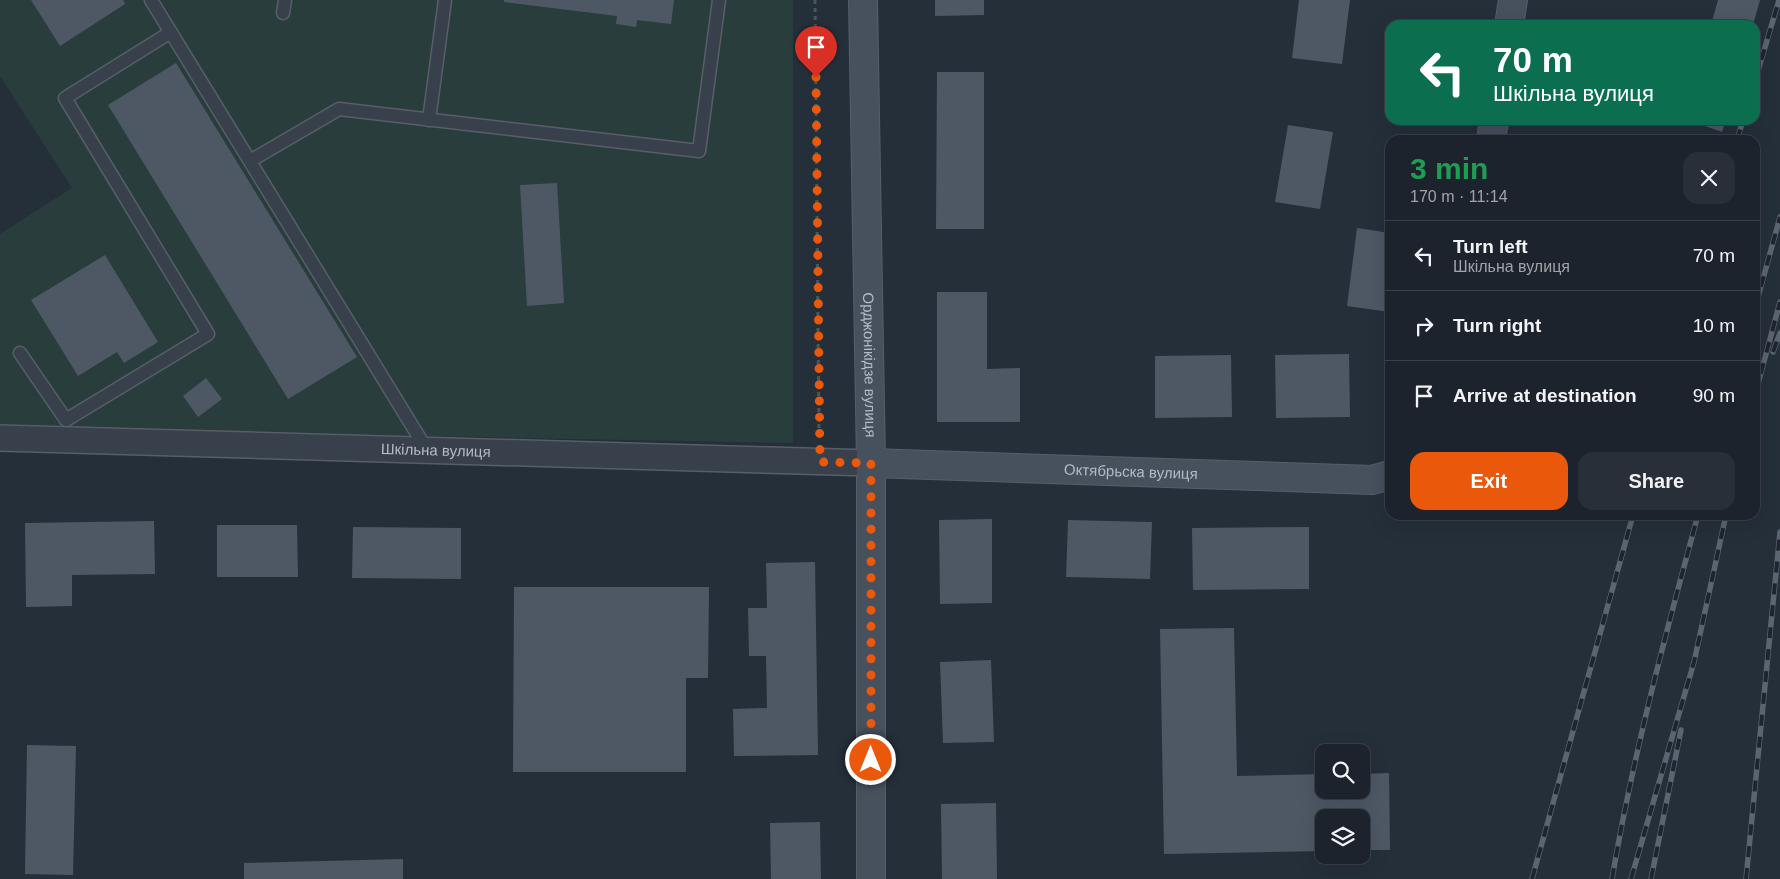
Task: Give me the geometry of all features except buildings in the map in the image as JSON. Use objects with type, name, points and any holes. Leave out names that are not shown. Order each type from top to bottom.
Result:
[{"type":"main road","name":"Орджонікідзе вулиця","points":[[863,0],[871,463],[871,879]]},
{"type":"main road","points":[[1510,20],[1513,0]]},
{"type":"main road","name":"Октябрьска вулиця","points":[[871,463],[1372,480],[1385,476]]},
{"type":"street","name":"Шкільна вулиця","points":[[0,438],[871,463]]},
{"type":"lane","points":[[151,0],[427,450]]},
{"type":"lane","points":[[429,120],[445,0]]},
{"type":"lane","points":[[250,161],[339,109],[699,151],[719,0]]},
{"type":"lane","points":[[20,353],[66,420],[208,334],[65,98],[171,32]]},
{"type":"path","points":[[815,0],[820,462]]},
{"type":"shaded area","points":[[0,0],[793,0],[793,443],[418,436],[0,424],[0,234],[72,188],[0,76]]},
{"type":"railway","points":[[1760,64],[1779,0]]},
{"type":"railway","points":[[1738,135],[1742,125]]},
{"type":"railway","points":[[1760,290],[1780,217]]},
{"type":"railway","points":[[1760,376],[1780,302]]},
{"type":"railway","points":[[1773,352],[1780,333]]},
{"type":"railway","points":[[1532,879],[1632,520]]},
{"type":"railway","points":[[1612,879],[1640,741],[1697,520]]},
{"type":"railway","points":[[1631,879],[1694,662],[1725,520]]},
{"type":"railway","points":[[1746,879],[1780,532]]},
{"type":"railway","points":[[1651,879],[1681,730]]},
{"type":"route","points":[[816,77],[820,462],[871,463],[871,760]]}]
